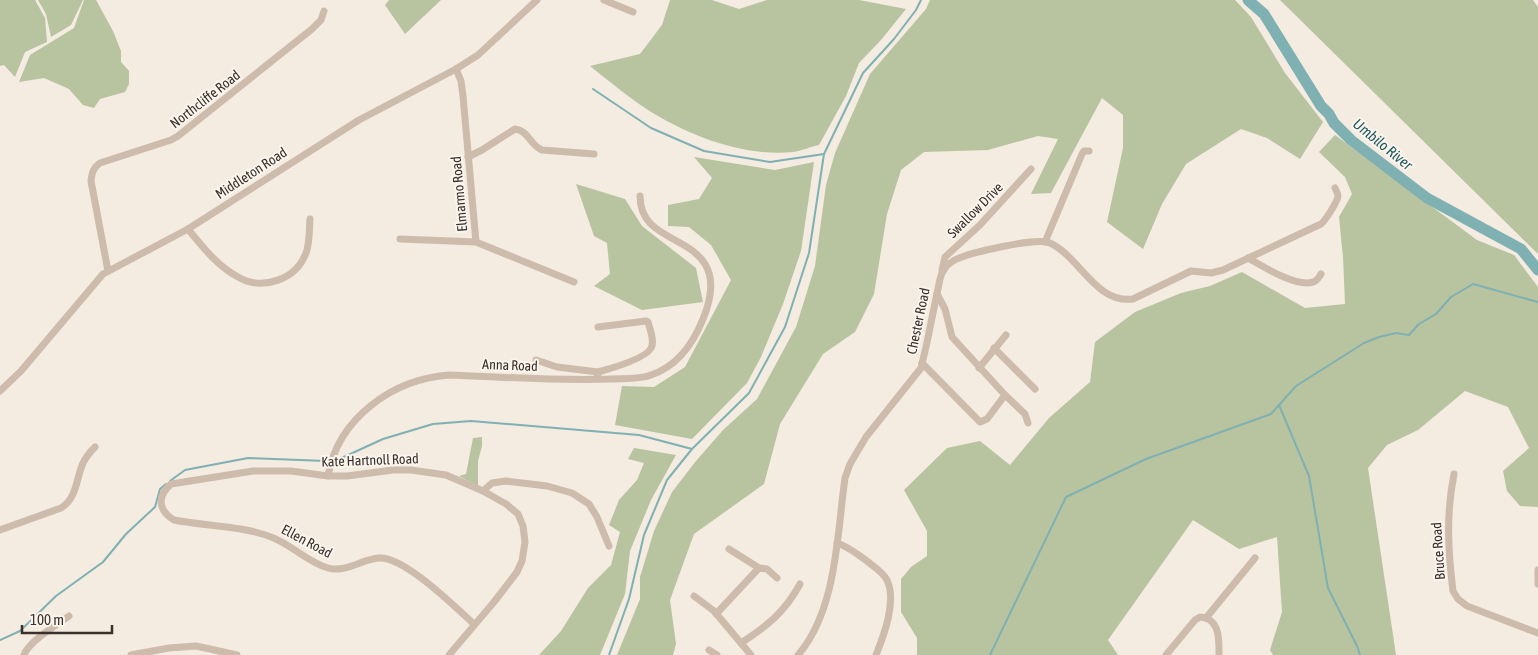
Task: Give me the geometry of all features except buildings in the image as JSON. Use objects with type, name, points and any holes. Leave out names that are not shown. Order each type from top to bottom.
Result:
[{"type":"street","name":"Middleton Road","points":[[0,391],[21,371],[97,279],[108,271],[188,229],[359,120],[456,69],[481,53],[536,0]]},
{"type":"street","points":[[604,0],[633,12]]},
{"type":"street","name":"Northcliffe Road","points":[[108,271],[91,181],[95,167],[100,163],[178,136],[312,29],[321,20],[324,11]]},
{"type":"street","name":"Elmarmo Road","points":[[456,69],[461,81],[463,96],[476,242],[574,282]]},
{"type":"street","points":[[468,157],[515,129],[524,132],[534,146],[542,150],[594,154]]},
{"type":"street","points":[[1045,242],[1082,154],[1084,151],[1089,151]]},
{"type":"street","name":"Swallow Drive","points":[[942,271],[943,262],[947,255],[980,225],[1031,168]]},
{"type":"street","points":[[942,271],[954,260],[965,256],[1025,243],[1045,242],[1058,248],[1100,287],[1116,298],[1123,300],[1133,299],[1191,271],[1211,273],[1248,258],[1323,222],[1337,200],[1335,188]]},
{"type":"street","name":"Anna Road","points":[[328,476],[338,444],[359,416],[384,397],[412,382],[431,376],[449,375],[597,375],[645,377],[672,364],[692,343],[707,311],[711,286],[709,272],[704,262],[692,250],[653,226],[641,209],[640,196]]},
{"type":"street","points":[[188,229],[217,263],[239,278],[269,283],[281,279],[297,268],[305,256],[309,242],[310,219]]},
{"type":"street","points":[[400,239],[476,242]]},
{"type":"street","points":[[1248,258],[1283,278],[1300,282],[1312,283],[1321,274]]},
{"type":"street","name":"Chester Road","points":[[798,655],[812,634],[828,593],[833,573],[846,478],[850,464],[866,437],[916,376],[922,363],[942,271]]},
{"type":"street","points":[[937,294],[945,309],[952,337],[979,368],[1025,414],[1028,423]]},
{"type":"street","points":[[536,360],[557,367],[597,375],[643,356],[650,350],[652,344],[648,322],[646,321],[598,327]]},
{"type":"street","points":[[979,368],[1006,335]]},
{"type":"street","points":[[994,348],[1035,389]]},
{"type":"street","points":[[922,363],[980,422],[987,419],[1005,395]]},
{"type":"street","points":[[0,530],[68,504],[82,465],[94,447]]},
{"type":"street","name":"Kate Hartnoll Road","points":[[166,515],[162,509],[162,499],[171,484],[253,471],[292,470],[328,476],[347,476],[393,470],[425,471],[446,475],[482,491],[506,504],[520,517],[525,536],[525,548],[517,572],[449,655]]},
{"type":"street","name":"Bruce Road","points":[[1454,474],[1448,512],[1448,546],[1453,591],[1456,597],[1467,606],[1538,632]]},
{"type":"street","points":[[482,491],[492,483],[506,481],[547,486],[572,493],[588,504],[597,517],[609,546]]},
{"type":"street","name":"Ellen Road","points":[[166,515],[182,522],[262,534],[281,541],[327,568],[341,569],[378,558],[393,560],[409,569],[474,624]]},
{"type":"street","points":[[837,543],[851,548],[880,572],[887,581],[889,598],[888,621],[876,655]]},
{"type":"street","points":[[729,549],[759,568],[767,569],[777,578]]},
{"type":"street","points":[[1206,618],[1255,558]]},
{"type":"street","points":[[716,614],[759,568]]},
{"type":"street","points":[[1538,570],[1538,584]]},
{"type":"street","points":[[741,643],[766,626],[784,610],[800,584]]},
{"type":"street","points":[[694,596],[716,614],[752,655]]},
{"type":"street","points":[[24,655],[27,649],[38,639],[69,616]]},
{"type":"street","points":[[1166,655],[1195,620],[1200,617],[1212,622],[1216,628],[1219,655]]},
{"type":"street","points":[[131,655],[196,646],[237,655]]},
{"type":"street","points":[[708,650],[717,655]]},
{"type":"green space","points":[[0,0],[35,0],[45,18],[47,42],[25,52],[15,77],[4,65],[0,66]]},
{"type":"green space","points":[[38,0],[83,0],[71,25],[51,37],[46,14]]},
{"type":"green space","points":[[84,0],[96,0],[113,31],[121,51],[121,62],[129,71],[129,84],[125,92],[100,99],[94,108],[83,105],[69,89],[44,78],[19,82],[30,55],[74,28]]},
{"type":"green space","points":[[389,0],[441,0],[405,34],[385,5]]},
{"type":"green space","points":[[670,0],[712,0],[739,9],[767,0],[859,0],[906,9],[859,63],[846,96],[819,145],[796,151],[774,153],[736,148],[681,128],[648,110],[590,66],[640,54],[662,25]]},
{"type":"green space","points":[[930,0],[1235,0],[1251,17],[1285,73],[1323,122],[1300,159],[1267,138],[1241,129],[1186,164],[1162,204],[1143,249],[1107,222],[1123,148],[1123,115],[1102,98],[1051,193],[1031,194],[1058,139],[1038,136],[988,150],[924,152],[901,170],[887,214],[874,294],[855,332],[823,354],[780,424],[764,484],[694,534],[670,600],[676,644],[673,655],[617,655],[640,599],[640,577],[654,531],[672,492],[723,430],[757,399],[796,327],[815,266],[826,185],[835,153],[870,74],[926,9]]},
{"type":"green space","points":[[1280,0],[1533,0],[1538,7],[1538,254]]},
{"type":"green space","points":[[1335,135],[1477,240],[1514,255],[1538,287],[1538,507],[1520,506],[1507,491],[1503,471],[1529,448],[1508,407],[1465,391],[1418,430],[1387,445],[1368,468],[1396,655],[1273,655],[1270,650],[1282,612],[1277,537],[1239,549],[1193,520],[1108,640],[1118,655],[917,655],[917,638],[901,612],[901,579],[911,567],[927,556],[927,531],[904,490],[947,448],[980,441],[1010,465],[1049,418],[1090,382],[1095,342],[1135,312],[1181,293],[1210,286],[1242,272],[1305,308],[1345,304],[1339,217],[1352,194],[1345,177],[1319,152]]},
{"type":"green space","points":[[694,157],[775,170],[814,162],[801,251],[783,304],[761,357],[747,383],[692,439],[615,425],[622,386],[654,387],[685,367],[731,280],[711,245],[689,227],[668,226],[668,205],[699,199],[712,178]]},
{"type":"green space","points":[[576,184],[625,199],[642,226],[696,268],[703,302],[642,310],[594,286],[610,274],[607,243],[594,236]]},
{"type":"green space","points":[[482,437],[478,461],[478,486],[459,476],[466,474],[473,438]]},
{"type":"green space","points":[[634,448],[676,455],[651,500],[630,551],[625,594],[600,655],[539,655],[561,631],[588,588],[611,565],[620,532],[609,525],[619,500],[637,480],[644,463],[628,459]]},
{"type":"waterway","points":[[609,655],[629,599],[644,535],[667,480],[692,449],[749,393],[785,327],[809,253],[824,154],[863,73],[894,39],[916,10],[921,0]]},
{"type":"waterway","name":"Umbilo River","points":[[1248,0],[1264,14],[1321,106],[1351,140],[1427,198],[1521,249],[1538,270]]},
{"type":"waterway","points":[[593,89],[651,128],[704,151],[770,162],[824,154]]},
{"type":"waterway","points":[[990,655],[1066,497],[1146,459],[1271,414],[1296,386],[1364,343],[1396,333],[1409,335],[1419,324],[1436,314],[1451,297],[1473,284],[1538,302]]},
{"type":"waterway","points":[[1279,405],[1309,476],[1328,588],[1360,655]]},
{"type":"waterway","points":[[335,461],[383,439],[433,424],[471,421],[639,435],[692,449]]},
{"type":"waterway","points":[[170,481],[185,470],[248,458],[326,461]]},
{"type":"waterway","points":[[0,640],[20,631],[56,596],[103,562],[126,534],[155,507],[160,489],[166,484]]}]
